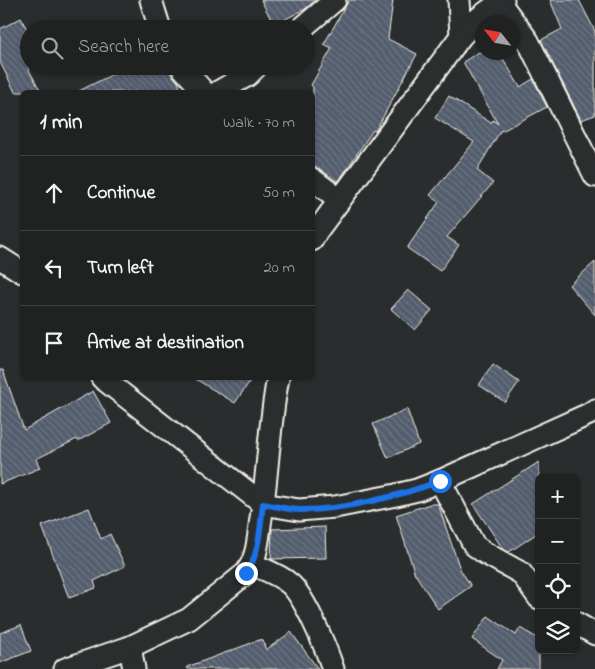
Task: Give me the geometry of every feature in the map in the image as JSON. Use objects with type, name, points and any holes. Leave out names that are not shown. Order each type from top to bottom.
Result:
[{"type":"street","points":[[151,0],[157,20]]},
{"type":"street","points":[[311,20],[334,0]]},
{"type":"street","points":[[459,0],[461,36]]},
{"type":"street","points":[[315,235],[461,36],[480,17],[502,1],[528,41],[595,176]]},
{"type":"street","points":[[189,75],[202,90]]},
{"type":"street","points":[[221,90],[246,75]]},
{"type":"street","points":[[315,181],[340,200]]},
{"type":"street","points":[[0,258],[20,271]]},
{"type":"street","points":[[105,380],[263,504],[299,510],[335,507],[396,496],[440,481],[595,410]]},
{"type":"street","points":[[64,669],[130,646],[189,619],[246,573],[255,556],[278,380]]},
{"type":"street","points":[[440,481],[474,544],[485,553],[521,573],[535,592]]},
{"type":"street","points":[[252,564],[290,584],[301,597],[329,656],[333,669]]},
{"type":"street","points":[[580,625],[595,634]]},
{"type":"street","points":[[130,646],[134,669]]},
{"type":"building","points":[[261,0],[316,0],[305,9],[284,20],[271,20]]},
{"type":"building","points":[[349,0],[393,0],[388,39],[417,54],[377,128],[375,131],[373,130],[338,182],[320,169],[315,168],[315,90],[313,90],[311,85],[332,48],[324,44]]},
{"type":"building","points":[[550,0],[579,0],[595,31],[595,115],[581,120],[541,40],[562,29]]},
{"type":"building","points":[[21,18],[20,75],[32,75],[40,90],[20,90],[20,92],[15,92],[0,62],[0,29]]},
{"type":"building","points":[[475,54],[475,60],[504,60],[520,87],[533,79],[547,107],[501,130],[477,170],[493,183],[447,237],[459,245],[440,271],[407,248],[439,202],[430,195],[474,142],[435,118],[449,96],[491,123],[493,120],[498,124],[463,62]]},
{"type":"building","points":[[111,75],[172,75],[178,82],[180,90],[81,90]]},
{"type":"building","points":[[595,262],[595,315],[569,285]]},
{"type":"building","points":[[408,290],[432,310],[415,330],[391,309]]},
{"type":"building","points":[[493,364],[519,382],[505,402],[479,385]]},
{"type":"building","points":[[0,370],[3,370],[24,430],[93,391],[111,423],[78,441],[77,439],[36,459],[40,468],[0,484]]},
{"type":"building","points":[[197,380],[251,380],[235,403]]},
{"type":"building","points":[[407,409],[419,444],[388,458],[373,424]]},
{"type":"building","points":[[539,462],[539,474],[535,474],[535,535],[509,552],[503,549],[473,504]]},
{"type":"building","points":[[430,504],[438,504],[460,569],[471,586],[438,609],[415,574],[396,515]]},
{"type":"building","points":[[89,508],[101,539],[110,534],[125,566],[94,581],[96,588],[69,598],[42,526]]},
{"type":"building","points":[[325,527],[326,558],[271,559],[272,529]]},
{"type":"building","points":[[488,616],[516,635],[520,628],[535,637],[535,654],[539,654],[539,669],[497,669],[502,660],[472,639]]},
{"type":"building","points":[[21,625],[31,651],[0,663],[0,633]]},
{"type":"building","points":[[291,632],[318,669],[188,669],[187,667],[262,639],[266,650]]},
{"type":"route","points":[[246,573],[255,556],[263,504],[299,510],[335,507],[396,496],[440,481]]}]
